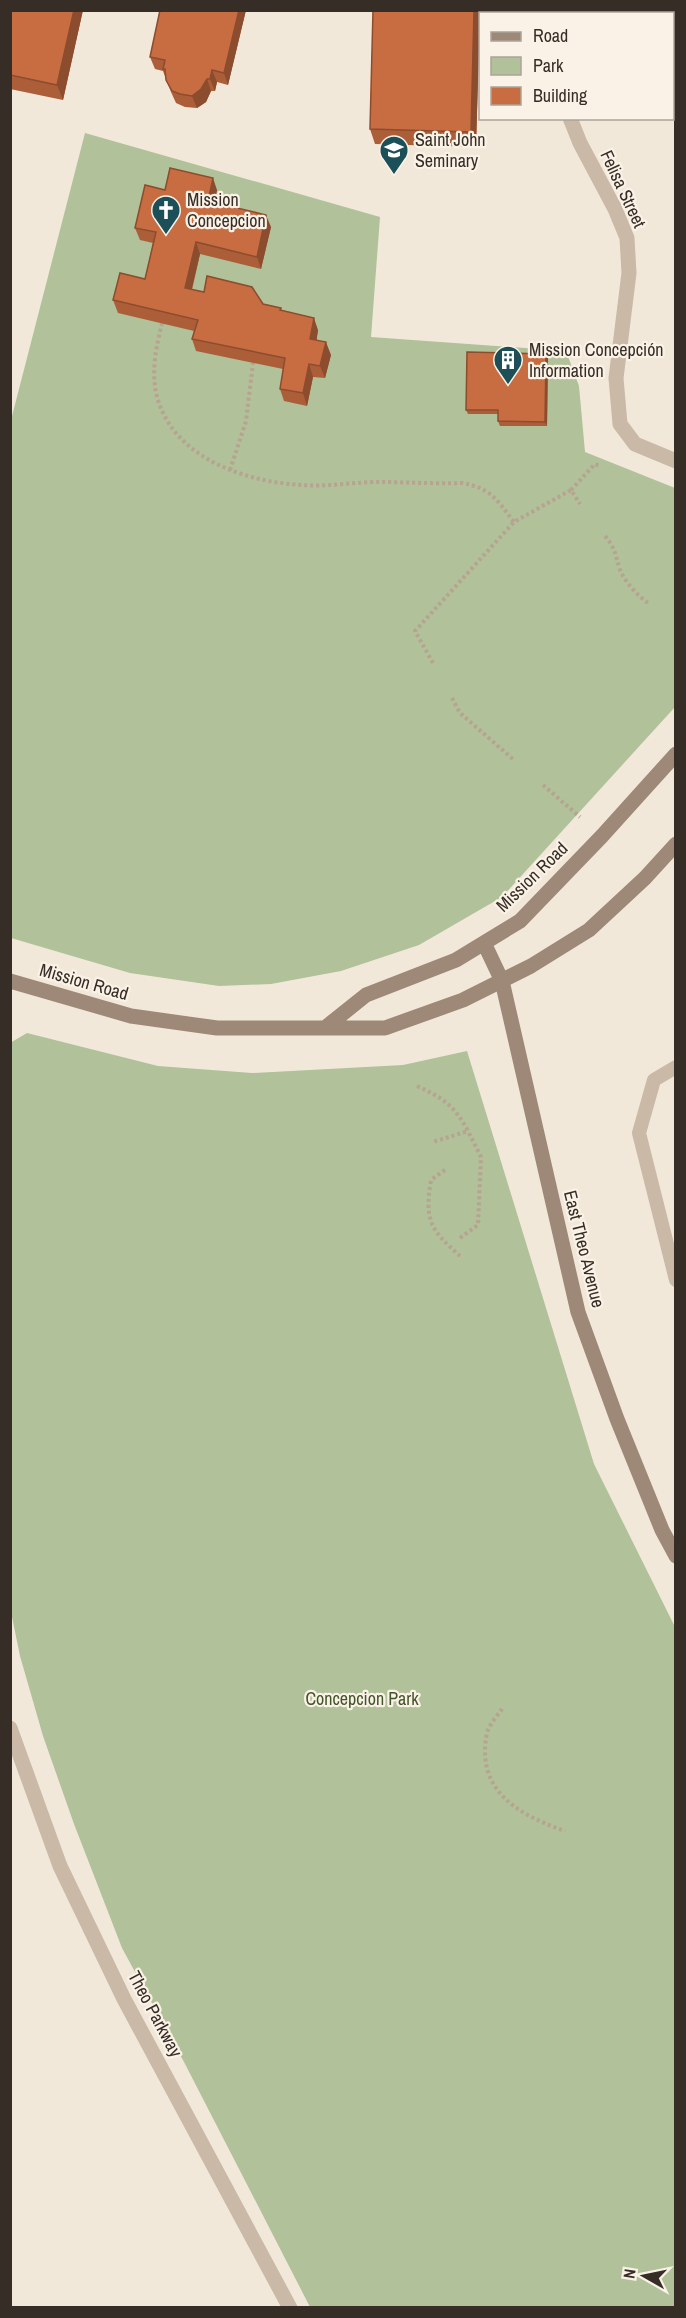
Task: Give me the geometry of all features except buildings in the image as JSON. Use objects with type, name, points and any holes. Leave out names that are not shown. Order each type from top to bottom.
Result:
[{"type":"street","name":"Felisa Street","points":[[571,120],[627,238],[630,273],[616,378],[620,424],[635,444],[675,461]]},
{"type":"street","name":"Mission Road","points":[[326,1027],[366,995],[456,960],[520,921],[602,836],[675,754]]},
{"type":"street","name":"Mission Road","points":[[10,981],[131,1016],[217,1028],[385,1029],[463,1000],[531,966],[589,930],[645,878],[675,844]]},
{"type":"street","name":"East Theo Avenue","points":[[484,943],[502,981],[578,1312],[617,1419],[662,1530],[675,1556]]},
{"type":"street","name":"Theo Parkway","points":[[10,1728],[60,1866],[123,1999],[290,2307]]},
{"type":"lane","points":[[675,1068],[654,1080],[639,1133],[675,1280]]},
{"type":"path","points":[[162,323],[154,363],[158,400],[178,436],[194,450],[230,470],[260,480],[303,486],[379,482],[475,485],[493,494],[514,522]]},
{"type":"path","points":[[230,470],[246,421],[253,363]]},
{"type":"path","points":[[433,663],[415,631],[514,522],[571,490],[595,464],[600,466]]},
{"type":"path","points":[[571,490],[580,504]]},
{"type":"path","points":[[605,536],[615,548],[621,573],[640,598],[648,603]]},
{"type":"path","points":[[452,698],[460,712],[514,760]]},
{"type":"path","points":[[543,785],[580,817]]},
{"type":"path","points":[[417,1086],[444,1099],[460,1115],[481,1157],[478,1225],[460,1238]]},
{"type":"path","points":[[433,1142],[468,1131]]},
{"type":"path","points":[[445,1170],[431,1180],[428,1198],[430,1222],[441,1239],[460,1256]]},
{"type":"path","points":[[502,1709],[488,1731],[487,1738],[487,1766],[495,1790],[534,1820],[565,1831]]},
{"type":"green space","name":"Mission Concepcion","points":[[85,133],[380,217],[371,337],[566,351],[579,386],[585,452],[675,488],[675,707],[502,897],[419,945],[341,971],[271,984],[219,986],[130,973],[11,938],[11,420]]},
{"type":"green space","name":"Concepcion Park","points":[[27,1033],[158,1066],[252,1073],[403,1065],[467,1051],[594,1464],[675,1627],[675,2307],[310,2307],[184,2062],[122,1948],[43,1736],[20,1656],[11,1612],[10,1043]]},
{"type":"place","name":"Saint John Seminary","points":[[394,176]]},
{"type":"place","name":"Mission Concepcion","points":[[166,236]]},
{"type":"place","name":"Mission Concepción Information","points":[[508,386]]}]
